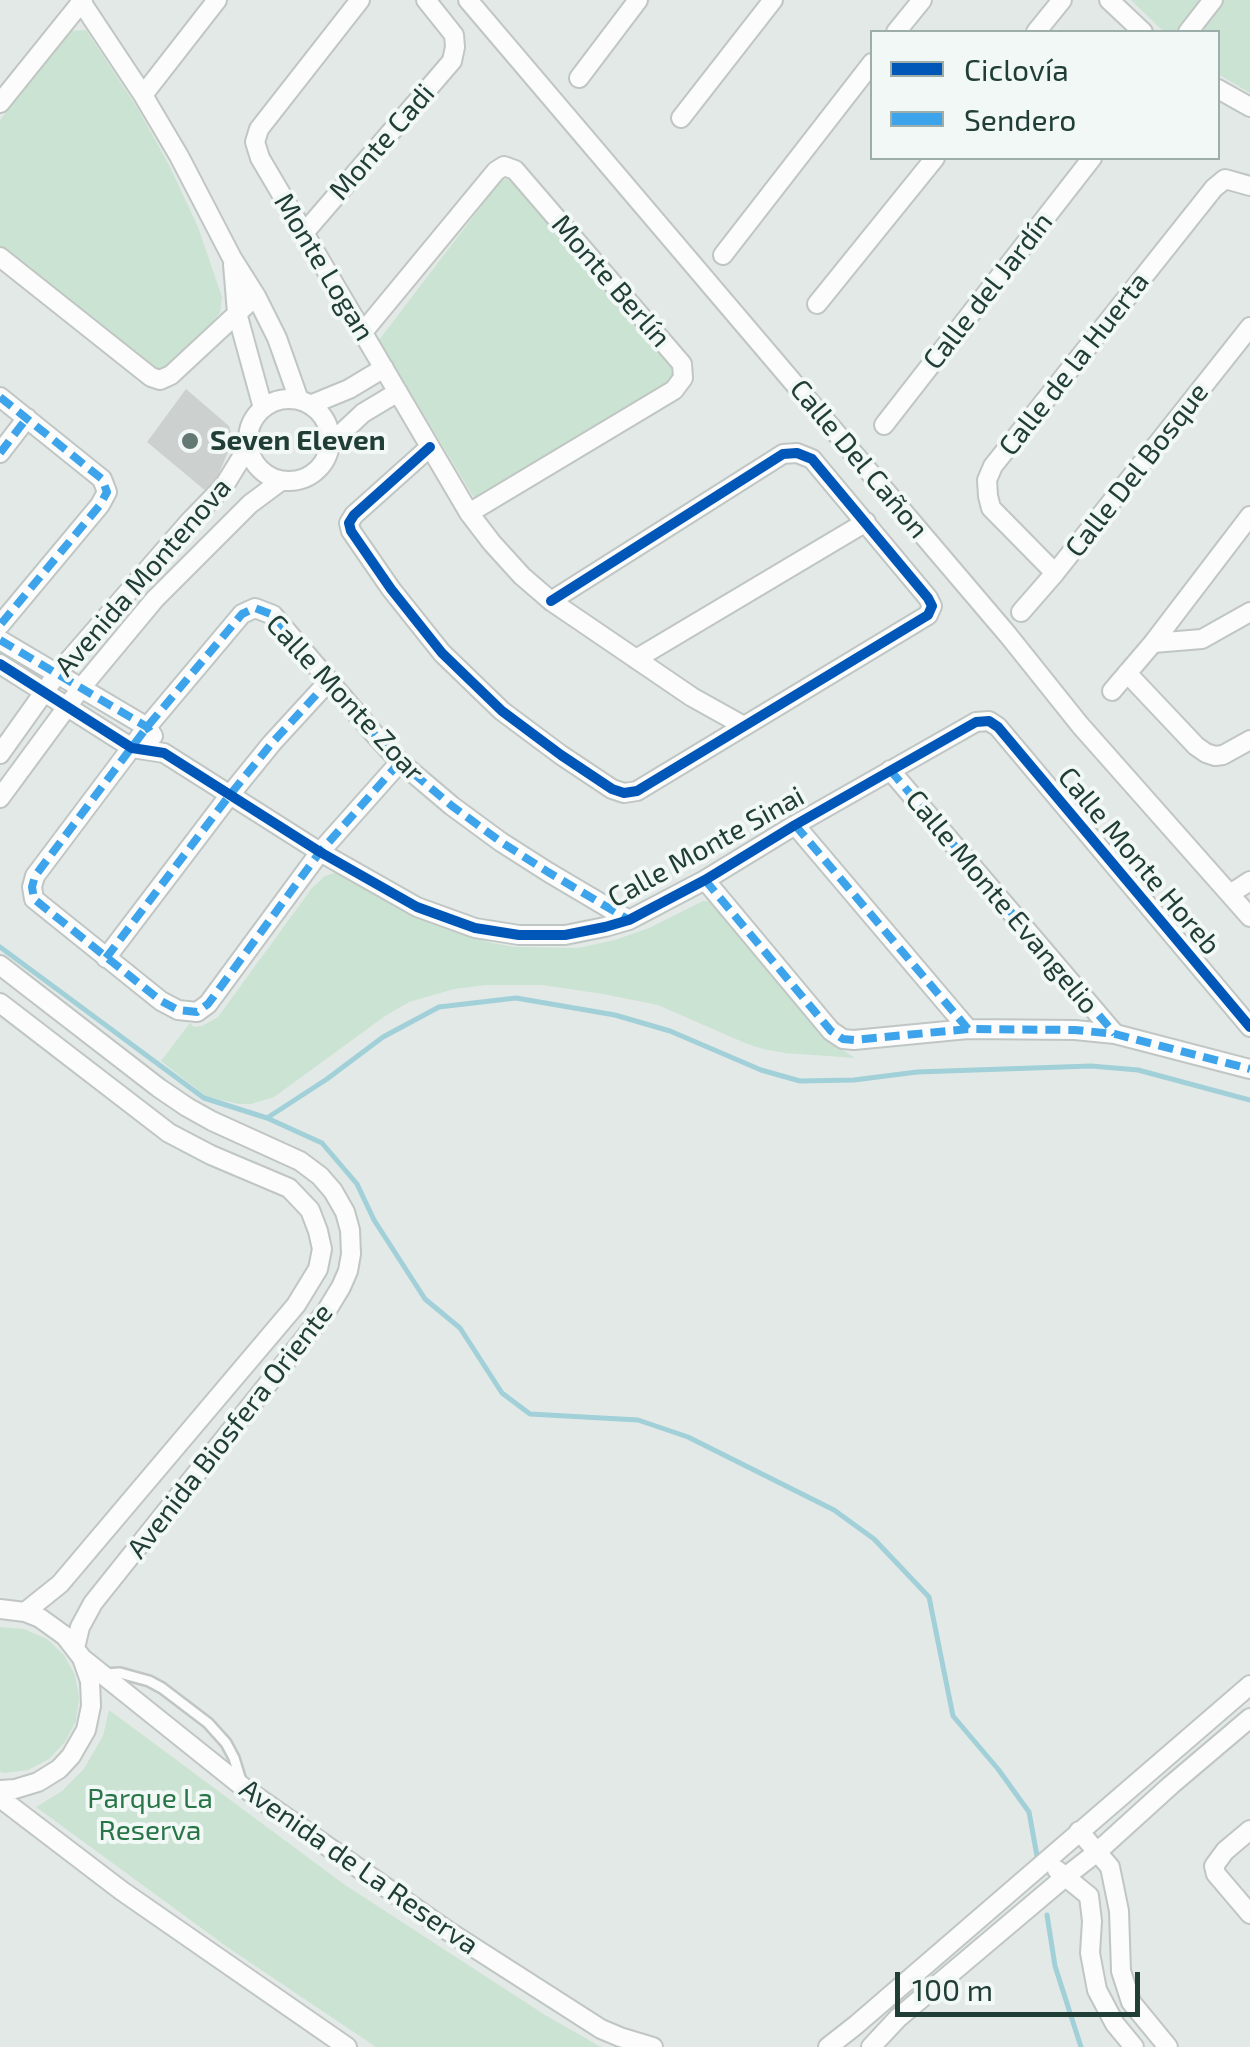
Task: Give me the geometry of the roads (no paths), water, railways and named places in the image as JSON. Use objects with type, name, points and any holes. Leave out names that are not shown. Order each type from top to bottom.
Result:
[{"type":"street","points":[[142,95],[217,0]]},
{"type":"street","name":"Monte Logan","points":[[360,0],[259,129],[255,142],[260,158],[469,514],[512,565],[551,601],[692,697],[744,726]]},
{"type":"street","name":"Monte Cadi","points":[[304,233],[452,60],[454,35],[426,0]]},
{"type":"street","name":"Calle Del Cañon","points":[[468,0],[1080,724],[1250,918]]},
{"type":"street","points":[[579,78],[638,0]]},
{"type":"street","points":[[681,118],[773,0]]},
{"type":"street","points":[[898,30],[922,0]]},
{"type":"street","points":[[1038,30],[1062,0]]},
{"type":"street","points":[[1110,0],[1141,30]]},
{"type":"street","points":[[1190,30],[1213,0]]},
{"type":"street","points":[[0,104],[82,1],[180,156],[278,338],[304,402],[326,421],[330,444]]},
{"type":"street","points":[[724,255],[870,66]]},
{"type":"street","points":[[1220,90],[1250,107]]},
{"type":"street","points":[[817,304],[933,160]]},
{"type":"street","name":"Calle del Jardín","points":[[884,425],[1090,160]]},
{"type":"street","name":"Monte Berlín","points":[[363,332],[504,166],[515,170],[682,364],[683,378],[674,390],[469,514]]},
{"type":"street","name":"Calle de la Huerta","points":[[1056,573],[991,508],[987,480],[993,466],[1214,188],[1225,179],[1250,186]]},
{"type":"street","points":[[0,256],[156,379],[171,376],[256,296]]},
{"type":"street","points":[[232,258],[237,313],[263,408]]},
{"type":"street","name":"Calle Del Bosque","points":[[1021,612],[1250,327]]},
{"type":"street","points":[[384,368],[349,390],[304,402],[286,399],[263,408],[250,426],[248,447],[252,459],[269,477],[281,481],[304,479],[322,465],[330,444],[363,413],[398,392]]},
{"type":"street","points":[[0,397],[107,487],[106,497],[0,625]]},
{"type":"street","points":[[0,452],[27,418]]},
{"type":"street","points":[[430,446],[354,514],[349,523],[351,531],[442,653],[502,710],[561,755],[624,794],[637,791],[928,614],[932,606],[812,458],[797,453],[783,454],[551,601]]},
{"type":"street","name":"Avenida Montenova","points":[[0,754],[57,674],[224,486],[248,447]]},
{"type":"street","name":"Avenida Montenova","points":[[0,798],[81,688],[156,599],[250,504],[281,481]]},
{"type":"street","points":[[1112,691],[1250,516]]},
{"type":"street","points":[[636,659],[866,522]]},
{"type":"street","name":"Calle Monte Zoar","points":[[148,728],[242,614],[261,609],[280,622],[400,762],[501,842],[628,920]]},
{"type":"street","points":[[1153,643],[1202,639],[1250,612]]},
{"type":"street","points":[[0,640],[148,728],[164,753]]},
{"type":"street","points":[[0,664],[132,748],[164,753]]},
{"type":"street","points":[[1127,673],[1196,746],[1214,756],[1250,740]]},
{"type":"street","points":[[106,958],[229,796],[328,682]]},
{"type":"street","name":"Calle Monte Sinai","points":[[164,753],[320,852],[418,906],[475,928],[566,935],[628,920],[705,880],[976,722],[994,724]]},
{"type":"street","name":"Calle Monte Horeb","points":[[994,724],[1250,1028]]},
{"type":"street","points":[[148,728],[35,876],[32,894],[106,958],[170,1007],[185,1012],[197,1012],[208,1004],[320,852],[400,762]]},
{"type":"street","name":"Calle Monte Evangelio","points":[[890,770],[1114,1034]]},
{"type":"street","points":[[796,825],[968,1029]]},
{"type":"street","points":[[705,880],[831,1031],[843,1039],[968,1029],[1045,1028],[1114,1034],[1250,1070]]},
{"type":"street","points":[[1230,894],[1250,882]]},
{"type":"street","name":"Avenida Biosfera Oriente","points":[[0,965],[159,1088],[212,1121],[300,1160],[334,1192],[350,1230],[348,1271],[327,1310],[94,1603],[80,1627],[79,1653]]},
{"type":"street","name":"Avenida Biosfera Oriente","points":[[0,1004],[169,1133],[289,1188],[310,1210],[322,1249],[318,1269],[296,1305],[60,1584],[9,1608]]},
{"type":"street","name":"Avenida de La Reserva","points":[[9,1608],[53,1626],[102,1674],[243,1787],[448,1931],[611,2033],[653,2047]]},
{"type":"street","points":[[0,1790],[38,1782],[59,1770],[86,1730],[92,1706],[90,1681],[79,1653]]},
{"type":"street","points":[[828,2047],[1250,1684]]},
{"type":"street","points":[[871,2047],[898,2018],[1096,1854],[1250,1718]]},
{"type":"street","points":[[0,1798],[122,1891],[342,2045]]},
{"type":"street","points":[[1079,1830],[1110,1867],[1117,1895],[1121,1970],[1131,2002],[1168,2047]]},
{"type":"street","points":[[1250,1830],[1214,1866],[1216,1874],[1250,1914]]},
{"type":"street","points":[[1046,1860],[1089,1896],[1090,1953],[1098,1990],[1115,2024],[1134,2047]]},
{"type":"street","points":[[1092,1936],[1119,1936]]},
{"type":"lane","points":[[102,1674],[149,1681],[208,1723],[226,1743],[243,1787]]},
{"type":"waterway","points":[[0,947],[204,1098],[267,1118],[322,1143],[357,1184],[374,1220],[425,1299],[460,1328],[502,1393],[530,1414],[638,1420],[688,1437],[834,1510],[874,1539],[929,1597],[953,1716],[1029,1812],[1037,1856]]},
{"type":"waterway","points":[[267,1118],[383,1037],[439,1007],[516,998],[615,1015],[670,1031],[761,1070],[800,1081],[1091,1066],[1138,1070],[1250,1100]]},
{"type":"waterway","points":[[1047,1915],[1055,1966],[1081,2047]]},
{"type":"place","name":"Seven Eleven","points":[[190,441]]},
{"type":"park label","name":"Parque La Reserva","points":[[150,1815]]}]
